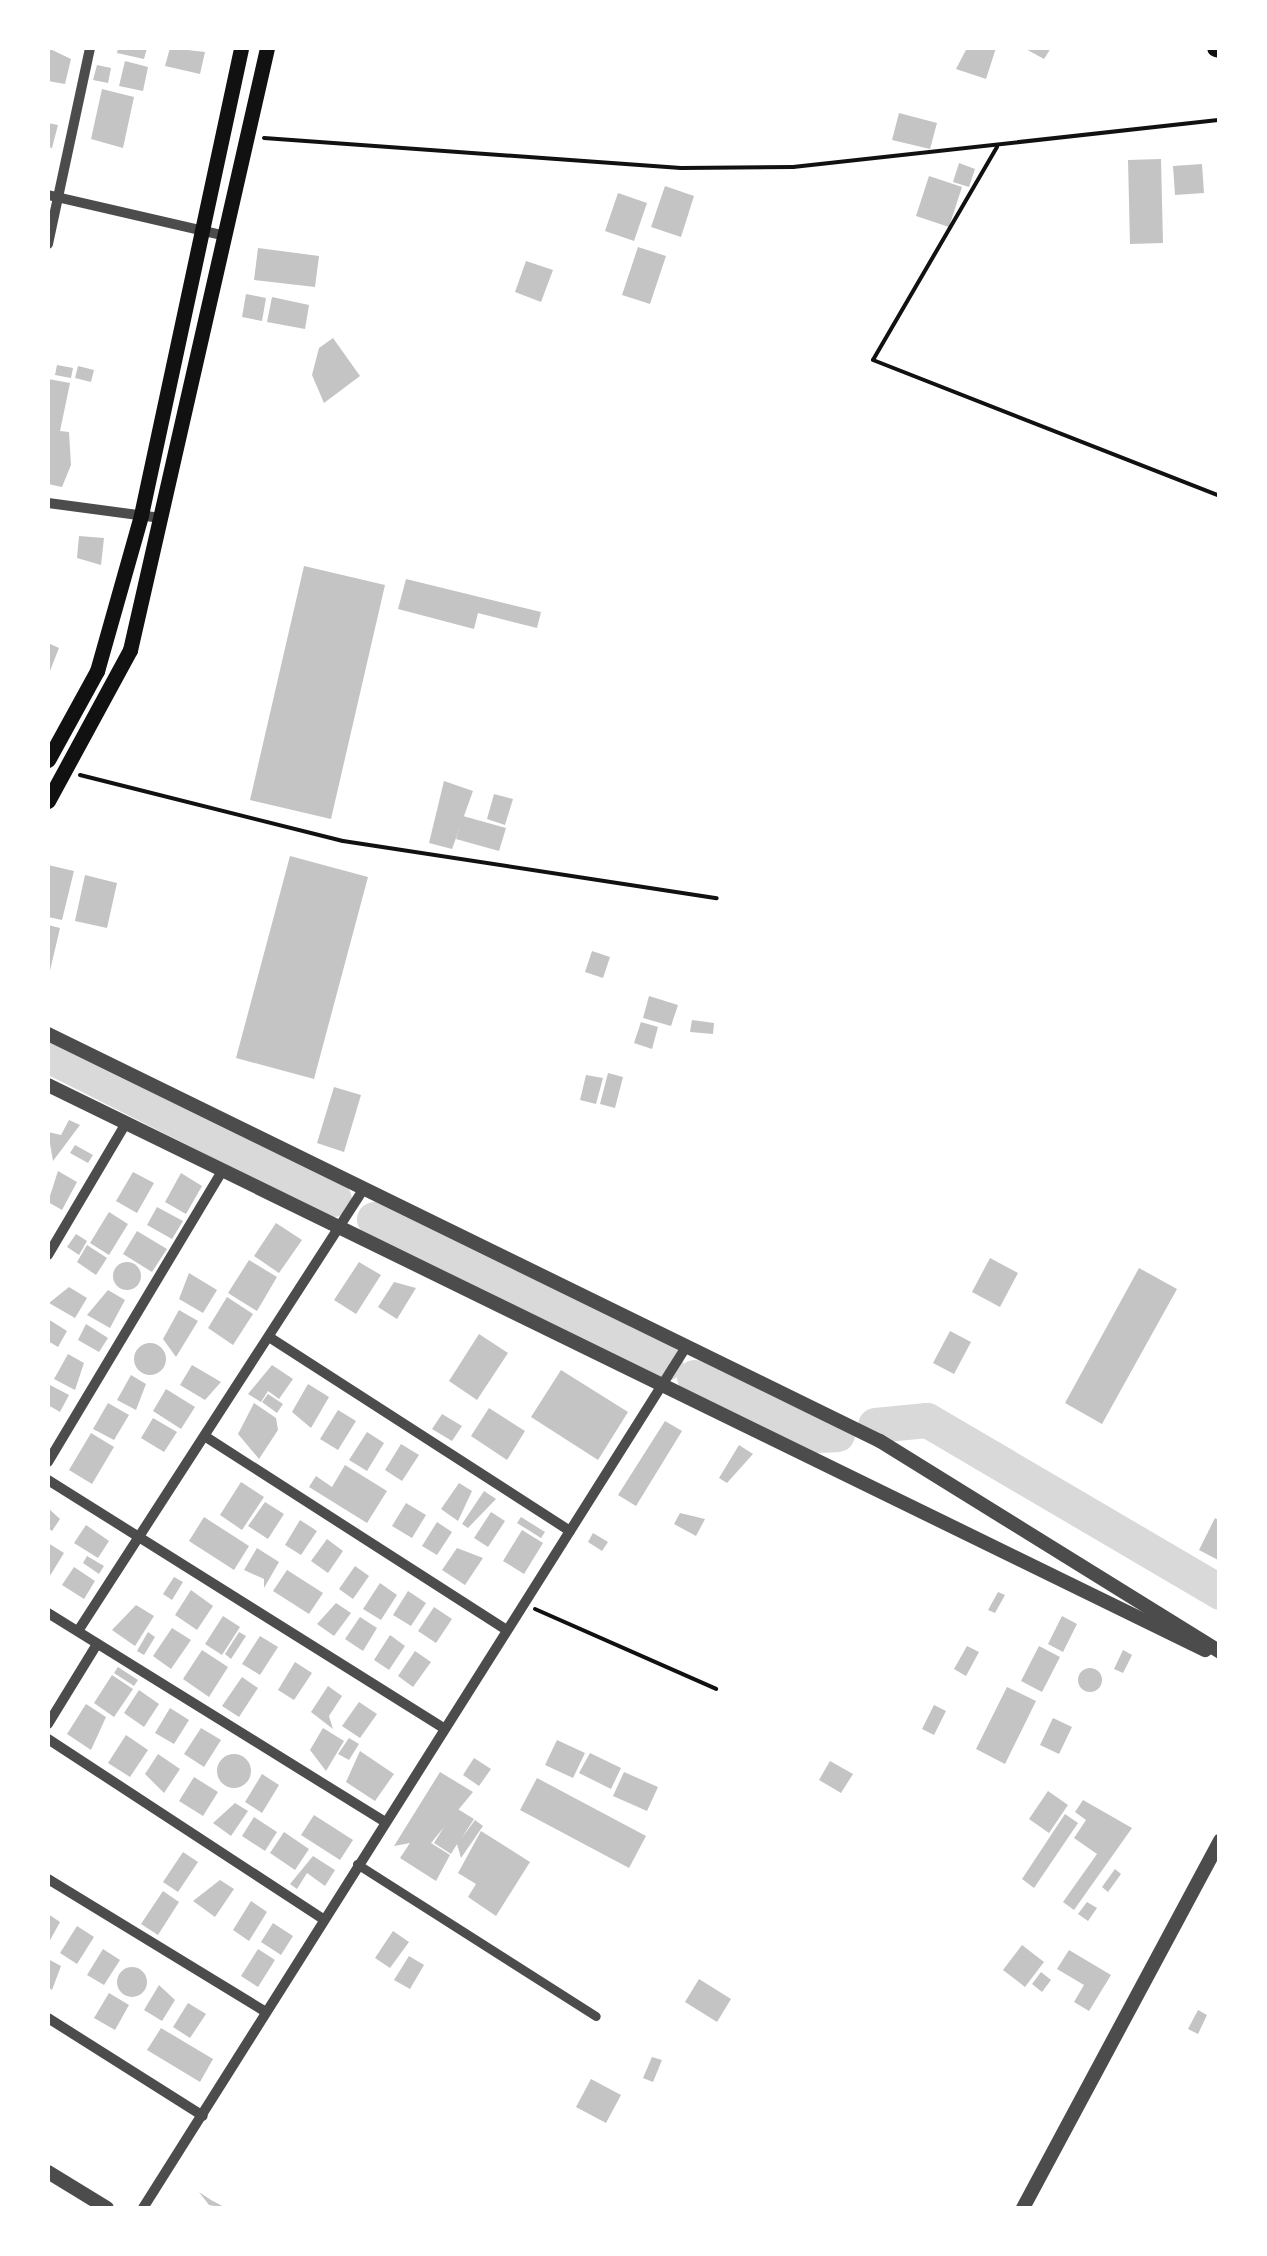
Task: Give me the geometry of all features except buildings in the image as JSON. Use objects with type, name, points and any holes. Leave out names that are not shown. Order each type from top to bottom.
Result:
[{"type":"main road","points":[[48,760],[97,671],[142,515],[240,48]]},
{"type":"main road","points":[[48,801],[130,650],[268,48]]},
{"type":"street","points":[[48,244],[52,196],[90,48]]},
{"type":"street","points":[[52,196],[227,236]]},
{"type":"street","points":[[48,504],[161,518]]},
{"type":"street","points":[[48,1034],[880,1441],[1220,1655]]},
{"type":"street","points":[[48,1084],[662,1390],[1220,1655]]},
{"type":"street","points":[[48,1255],[124,1124]]},
{"type":"street","points":[[48,1462],[222,1171]]},
{"type":"street","points":[[78,1630],[362,1190]]},
{"type":"street","points":[[270,1337],[570,1530]]},
{"type":"street","points":[[144,2208],[504,1628],[662,1390],[686,1347]]},
{"type":"street","points":[[206,1437],[504,1628]]},
{"type":"street","points":[[48,1480],[442,1727]]},
{"type":"street","points":[[48,1613],[383,1822]]},
{"type":"street","points":[[48,1724],[98,1644]]},
{"type":"street","points":[[48,1739],[324,1918]]},
{"type":"street","points":[[1023,2208],[1220,1841]]},
{"type":"street","points":[[357,1864],[596,2016]]},
{"type":"street","points":[[48,1880],[266,2012]]},
{"type":"street","points":[[48,2018],[203,2116]]},
{"type":"street","points":[[48,2172],[107,2208]]},
{"type":"path","points":[[248,138],[681,168],[997,147],[1220,120]]},
{"type":"path","points":[[997,147],[874,360],[1220,496]]},
{"type":"path","points":[[65,768],[120,791],[343,841],[717,898]]},
{"type":"path","points":[[521,1603],[716,1689]]},
{"type":"waterway","points":[[48,1055],[334,1199]]},
{"type":"waterway","points":[[374,1219],[665,1363]]},
{"type":"waterway","points":[[694,1377],[814,1435],[837,1434]]},
{"type":"waterway","points":[[875,1425],[927,1420],[1220,1592]]}]
